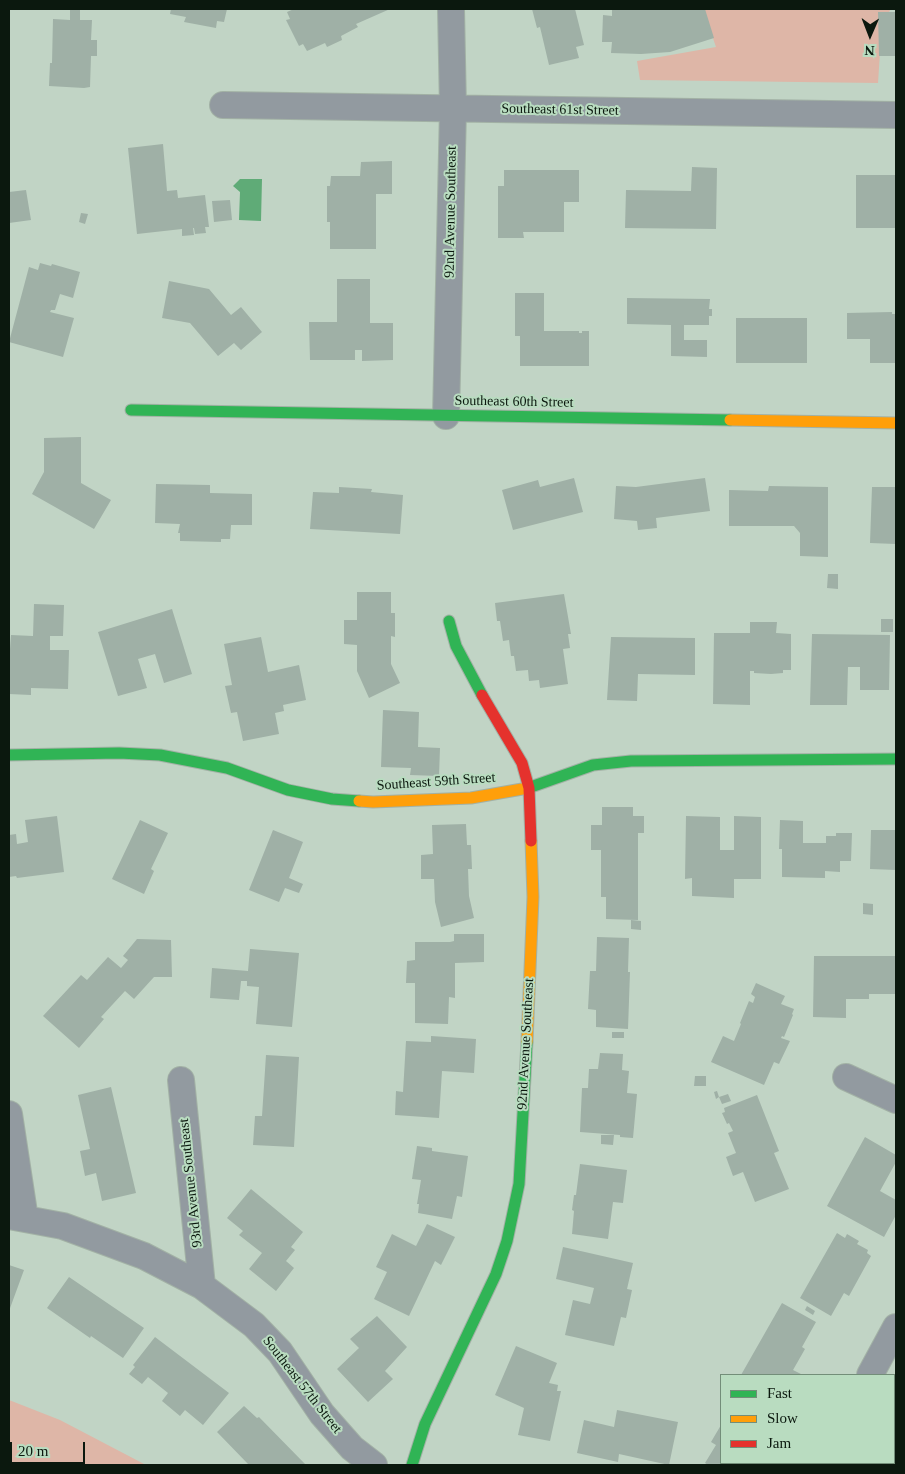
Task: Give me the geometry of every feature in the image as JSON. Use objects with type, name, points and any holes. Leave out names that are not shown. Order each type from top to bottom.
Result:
[{"type":"street","name":"92nd Avenue Southeast","points":[[446,416],[453,109],[451,9]]},
{"type":"street","name":"Southeast 61st Street","points":[[223,106],[896,115]]},
{"type":"street","name":"Southeast 60th Street","points":[[131,410],[896,423]]},
{"type":"street","name":"92nd Avenue Southeast","points":[[412,1465],[425,1424],[496,1274],[507,1241],[519,1184],[532,944],[533,897],[528,788],[518,757],[472,679],[456,646],[449,621]]},
{"type":"street","name":"Southeast 59th Street","points":[[9,755],[119,753],[160,755],[227,768],[288,790],[332,800],[374,802],[471,798],[528,788],[593,765],[631,761],[896,759]]},
{"type":"street","points":[[846,1077],[896,1100]]},
{"type":"street","name":"93rd Avenue Southeast","points":[[181,1080],[202,1286]]},
{"type":"street","points":[[9,1114],[17,1217]]},
{"type":"street","name":"Southeast 57th Street","points":[[17,1217],[63,1226],[144,1256],[202,1286],[254,1325],[267,1338],[280,1352],[322,1414],[352,1448],[374,1465]]},
{"type":"street","points":[[871,1374],[896,1327]]},
{"type":"shaded area","points":[[703,9],[891,9],[882,22],[878,83],[640,80],[637,61],[716,47]]},
{"type":"shaded area","points":[[240,179],[262,179],[261,221],[239,220],[240,192],[233,186]]},
{"type":"shaded area","points":[[9,1400],[60,1420],[146,1465],[9,1465]]},
{"type":"building","points":[[70,9],[80,9],[80,20],[92,20],[91,40],[97,40],[97,56],[91,56],[90,87],[49,86],[50,63],[52,63],[53,19],[70,20]]},
{"type":"building","points":[[171,9],[227,9],[224,22],[217,21],[216,28],[184,22],[186,17],[170,14]]},
{"type":"building","points":[[294,9],[390,9],[356,24],[358,27],[341,36],[342,40],[327,47],[325,43],[307,51],[303,44],[299,46],[286,20],[290,19],[287,12]]},
{"type":"building","points":[[532,9],[575,9],[584,45],[576,47],[579,58],[549,65],[540,27],[537,28]]},
{"type":"building","points":[[705,9],[714,38],[670,52],[641,54],[611,53],[612,42],[602,42],[603,15],[612,16],[612,10]]},
{"type":"building","points":[[878,12],[896,12],[896,56],[879,56]]},
{"type":"building","points":[[163,144],[167,191],[177,190],[178,198],[205,195],[209,227],[205,227],[206,233],[195,234],[193,228],[194,235],[182,236],[182,229],[137,234],[128,148]]},
{"type":"building","points":[[392,161],[392,194],[376,194],[376,249],[330,249],[330,222],[327,222],[327,186],[330,186],[331,176],[360,176],[361,162]]},
{"type":"building","points":[[692,167],[717,168],[716,229],[625,228],[626,190],[691,191]]},
{"type":"building","points":[[504,170],[579,170],[579,202],[564,202],[564,232],[523,232],[524,238],[498,238],[498,186],[504,186]]},
{"type":"building","points":[[856,175],[896,175],[896,228],[856,228]]},
{"type":"building","points":[[26,190],[31,220],[9,223],[9,192]]},
{"type":"building","points":[[230,200],[232,220],[214,222],[212,201]]},
{"type":"building","points":[[81,213],[88,214],[85,224],[79,222]]},
{"type":"building","points":[[40,263],[51,266],[52,264],[80,272],[73,298],[60,294],[55,310],[50,312],[74,318],[63,357],[9,342],[29,267],[38,270]]},
{"type":"building","points":[[337,279],[370,279],[370,323],[393,323],[393,360],[362,361],[362,350],[355,350],[355,360],[310,360],[309,322],[337,322]]},
{"type":"building","points":[[169,281],[209,289],[231,315],[241,307],[262,332],[241,350],[234,343],[218,356],[190,323],[162,318]]},
{"type":"building","points":[[515,293],[544,293],[544,331],[579,331],[579,333],[582,333],[582,331],[589,331],[589,366],[520,366],[520,336],[515,336]]},
{"type":"building","points":[[627,298],[710,299],[709,309],[712,309],[712,316],[709,316],[709,325],[684,325],[684,340],[707,340],[707,357],[671,356],[671,325],[627,324]]},
{"type":"building","points":[[892,312],[892,314],[896,314],[896,363],[870,363],[870,339],[847,339],[847,313]]},
{"type":"building","points":[[736,318],[807,318],[807,363],[736,363]]},
{"type":"building","points":[[81,437],[81,483],[111,500],[94,529],[32,494],[44,472],[44,438]]},
{"type":"building","points":[[574,478],[583,512],[513,530],[502,490],[538,480],[540,487]]},
{"type":"building","points":[[705,478],[710,511],[656,518],[657,528],[638,530],[637,521],[614,519],[616,486],[636,487]]},
{"type":"building","points":[[156,484],[210,485],[210,493],[252,494],[252,525],[231,525],[230,539],[221,539],[221,542],[180,541],[180,533],[178,533],[180,524],[155,523]]},
{"type":"building","points":[[769,486],[828,487],[828,557],[800,556],[800,533],[794,526],[729,526],[729,490],[768,491]]},
{"type":"building","points":[[339,487],[372,489],[371,492],[403,495],[400,534],[310,529],[313,492],[339,493]]},
{"type":"building","points":[[872,487],[896,487],[896,544],[870,543]]},
{"type":"building","points":[[828,574],[838,574],[838,589],[827,588]]},
{"type":"building","points":[[357,592],[391,592],[391,613],[395,613],[395,637],[391,636],[391,664],[400,683],[369,698],[357,671],[357,645],[344,644],[344,620],[357,620]]},
{"type":"building","points":[[564,594],[571,634],[568,634],[570,648],[563,649],[568,684],[540,688],[539,680],[529,681],[528,670],[516,671],[514,656],[511,656],[509,640],[503,641],[500,621],[497,621],[495,603]]},
{"type":"building","points":[[34,604],[64,605],[63,636],[50,636],[50,650],[69,650],[68,689],[31,688],[31,695],[9,694],[9,649],[11,635],[33,636]]},
{"type":"building","points":[[172,609],[192,674],[164,683],[155,654],[138,659],[147,688],[118,696],[98,632]]},
{"type":"building","points":[[881,619],[893,619],[893,632],[881,632]]},
{"type":"building","points":[[750,622],[777,622],[776,633],[791,634],[791,670],[783,670],[783,673],[771,674],[750,671],[750,705],[713,704],[714,633],[750,633]]},
{"type":"building","points":[[812,634],[890,635],[889,690],[860,690],[860,667],[848,667],[847,705],[810,705]]},
{"type":"building","points":[[261,637],[268,672],[299,665],[306,700],[283,705],[284,711],[275,713],[279,734],[243,741],[237,712],[231,713],[225,686],[232,685],[224,644]]},
{"type":"building","points":[[611,637],[695,638],[695,675],[638,674],[637,701],[607,700]]},
{"type":"building","points":[[383,710],[419,712],[418,747],[440,748],[439,776],[410,775],[411,768],[381,767]]},
{"type":"building","points":[[602,807],[633,807],[633,816],[644,816],[644,833],[638,833],[638,920],[606,919],[606,897],[601,897],[601,850],[591,850],[591,825],[602,825]]},
{"type":"building","points":[[57,816],[64,872],[17,878],[16,876],[9,877],[9,835],[16,834],[17,844],[28,842],[25,820]]},
{"type":"building","points":[[686,816],[720,817],[720,850],[734,850],[734,816],[761,817],[761,879],[734,879],[734,898],[692,896],[692,878],[685,879]]},
{"type":"building","points":[[140,820],[168,833],[151,869],[154,871],[144,894],[112,879]]},
{"type":"building","points":[[780,820],[803,821],[803,843],[826,843],[826,836],[836,836],[836,833],[852,833],[851,861],[840,861],[840,872],[825,871],[825,878],[782,877],[782,849],[779,849]]},
{"type":"building","points":[[466,824],[467,845],[471,845],[472,869],[468,869],[469,896],[474,918],[441,927],[435,902],[434,879],[421,879],[421,855],[433,854],[432,825]]},
{"type":"building","points":[[273,830],[303,842],[289,878],[303,884],[299,893],[285,888],[279,902],[249,890]]},
{"type":"building","points":[[871,830],[896,830],[896,870],[870,869]]},
{"type":"building","points":[[863,903],[873,904],[873,915],[863,914]]},
{"type":"building","points":[[631,920],[641,921],[641,930],[631,929]]},
{"type":"building","points":[[454,934],[484,934],[484,962],[455,963],[455,998],[449,997],[448,1024],[415,1023],[415,983],[406,983],[407,961],[415,960],[415,942],[450,942],[454,941]]},
{"type":"building","points":[[597,937],[629,938],[628,1029],[596,1027],[596,1010],[588,1009],[590,971],[596,971]]},
{"type":"building","points":[[137,939],[171,940],[172,977],[154,977],[134,999],[125,991],[101,1017],[104,1019],[79,1048],[43,1016],[81,975],[87,980],[108,957],[121,968],[128,960],[123,956]]},
{"type":"building","points":[[250,949],[299,953],[292,1027],[256,1024],[259,987],[247,986],[247,981],[241,981],[239,1000],[210,998],[212,968],[248,971]]},
{"type":"building","points":[[814,956],[896,956],[896,994],[869,994],[869,999],[846,999],[846,1018],[813,1017]]},
{"type":"building","points":[[756,983],[785,996],[781,1004],[794,1009],[784,1037],[782,1036],[781,1038],[790,1041],[779,1064],[774,1062],[764,1085],[711,1062],[723,1036],[734,1041],[749,1001],[753,1003],[755,997],[751,994]]},
{"type":"building","points":[[612,1032],[624,1032],[624,1038],[612,1038]]},
{"type":"building","points":[[431,1036],[476,1039],[474,1073],[442,1071],[439,1118],[395,1115],[396,1091],[403,1092],[406,1041],[431,1042]]},
{"type":"building","points":[[600,1053],[623,1054],[622,1070],[629,1071],[627,1093],[637,1094],[633,1138],[620,1137],[620,1135],[580,1132],[582,1088],[588,1088],[589,1069],[598,1069]]},
{"type":"building","points":[[266,1055],[299,1057],[294,1147],[253,1145],[255,1116],[262,1116]]},
{"type":"building","points":[[695,1076],[706,1076],[706,1086],[694,1086]]},
{"type":"building","points":[[111,1087],[136,1193],[102,1201],[96,1173],[85,1176],[80,1151],[90,1149],[78,1095]]},
{"type":"building","points":[[717,1091],[719,1097],[716,1099],[714,1092]]},
{"type":"building","points":[[728,1094],[731,1101],[722,1104],[719,1097]]},
{"type":"building","points":[[757,1095],[779,1151],[774,1153],[789,1189],[755,1202],[743,1172],[733,1176],[726,1157],[736,1153],[728,1133],[733,1131],[722,1113],[725,1112],[724,1108]]},
{"type":"building","points":[[601,1135],[614,1135],[613,1145],[601,1144]]},
{"type":"building","points":[[865,1137],[896,1155],[896,1162],[880,1191],[896,1200],[896,1215],[884,1237],[827,1206]]},
{"type":"building","points":[[417,1146],[432,1148],[432,1151],[468,1156],[462,1197],[457,1196],[452,1219],[418,1213],[419,1204],[417,1204],[421,1180],[412,1179]]},
{"type":"building","points":[[580,1164],[627,1170],[623,1203],[613,1202],[608,1239],[572,1234],[574,1211],[572,1210]]},
{"type":"building","points":[[251,1189],[303,1232],[291,1247],[295,1250],[286,1261],[294,1268],[276,1291],[249,1269],[262,1253],[239,1235],[243,1231],[227,1218]]},
{"type":"building","points":[[427,1224],[455,1237],[441,1265],[435,1261],[409,1316],[374,1299],[387,1272],[376,1267],[392,1234],[416,1246]]},
{"type":"building","points":[[837,1233],[845,1238],[847,1234],[859,1241],[857,1244],[868,1250],[867,1253],[871,1256],[849,1296],[844,1293],[831,1316],[800,1298]]},
{"type":"building","points":[[563,1247],[633,1263],[627,1289],[632,1290],[626,1318],[621,1317],[614,1346],[565,1335],[573,1300],[590,1304],[594,1288],[556,1279]]},
{"type":"building","points":[[9,1265],[24,1270],[9,1311]]},
{"type":"building","points":[[69,1277],[144,1328],[123,1358],[47,1308]]},
{"type":"building","points":[[782,1303],[816,1322],[802,1347],[805,1349],[793,1370],[801,1374],[742,1374]]},
{"type":"building","points":[[807,1306],[815,1311],[813,1315],[805,1310]]},
{"type":"building","points":[[377,1316],[407,1347],[385,1371],[393,1379],[368,1402],[337,1369],[359,1348],[350,1339]]},
{"type":"building","points":[[155,1337],[229,1393],[203,1425],[185,1410],[180,1416],[162,1401],[168,1393],[148,1377],[142,1384],[129,1374],[135,1367],[133,1365]]},
{"type":"building","points":[[516,1346],[557,1363],[549,1383],[558,1385],[557,1391],[561,1391],[550,1441],[518,1435],[524,1408],[495,1395]]},
{"type":"building","points":[[244,1406],[257,1418],[259,1417],[306,1465],[249,1465],[217,1432]]},
{"type":"building","points":[[617,1410],[678,1422],[669,1465],[619,1454],[618,1462],[577,1453],[584,1420],[614,1427]]},
{"type":"building","points":[[720,1427],[720,1464],[758,1465],[708,1465],[705,1463],[716,1445],[711,1442]]},
{"type":"traffic: fast","points":[[131,410],[730,420]]},
{"type":"traffic: fast","points":[[449,621],[456,646],[482,695]]},
{"type":"traffic: fast","points":[[9,755],[119,753],[160,755],[227,768],[288,790],[332,799],[359,801]]},
{"type":"traffic: fast","points":[[528,788],[593,765],[631,761],[896,759]]},
{"type":"traffic: fast","points":[[412,1465],[425,1424],[496,1274],[507,1241],[519,1184],[527,1042]]},
{"type":"traffic: slow","points":[[730,420],[896,423]]},
{"type":"traffic: slow","points":[[359,801],[471,798],[528,788]]},
{"type":"traffic: slow","points":[[527,1042],[533,897],[531,841]]},
{"type":"traffic: jam","points":[[482,695],[522,763],[529,788],[531,841]]}]
